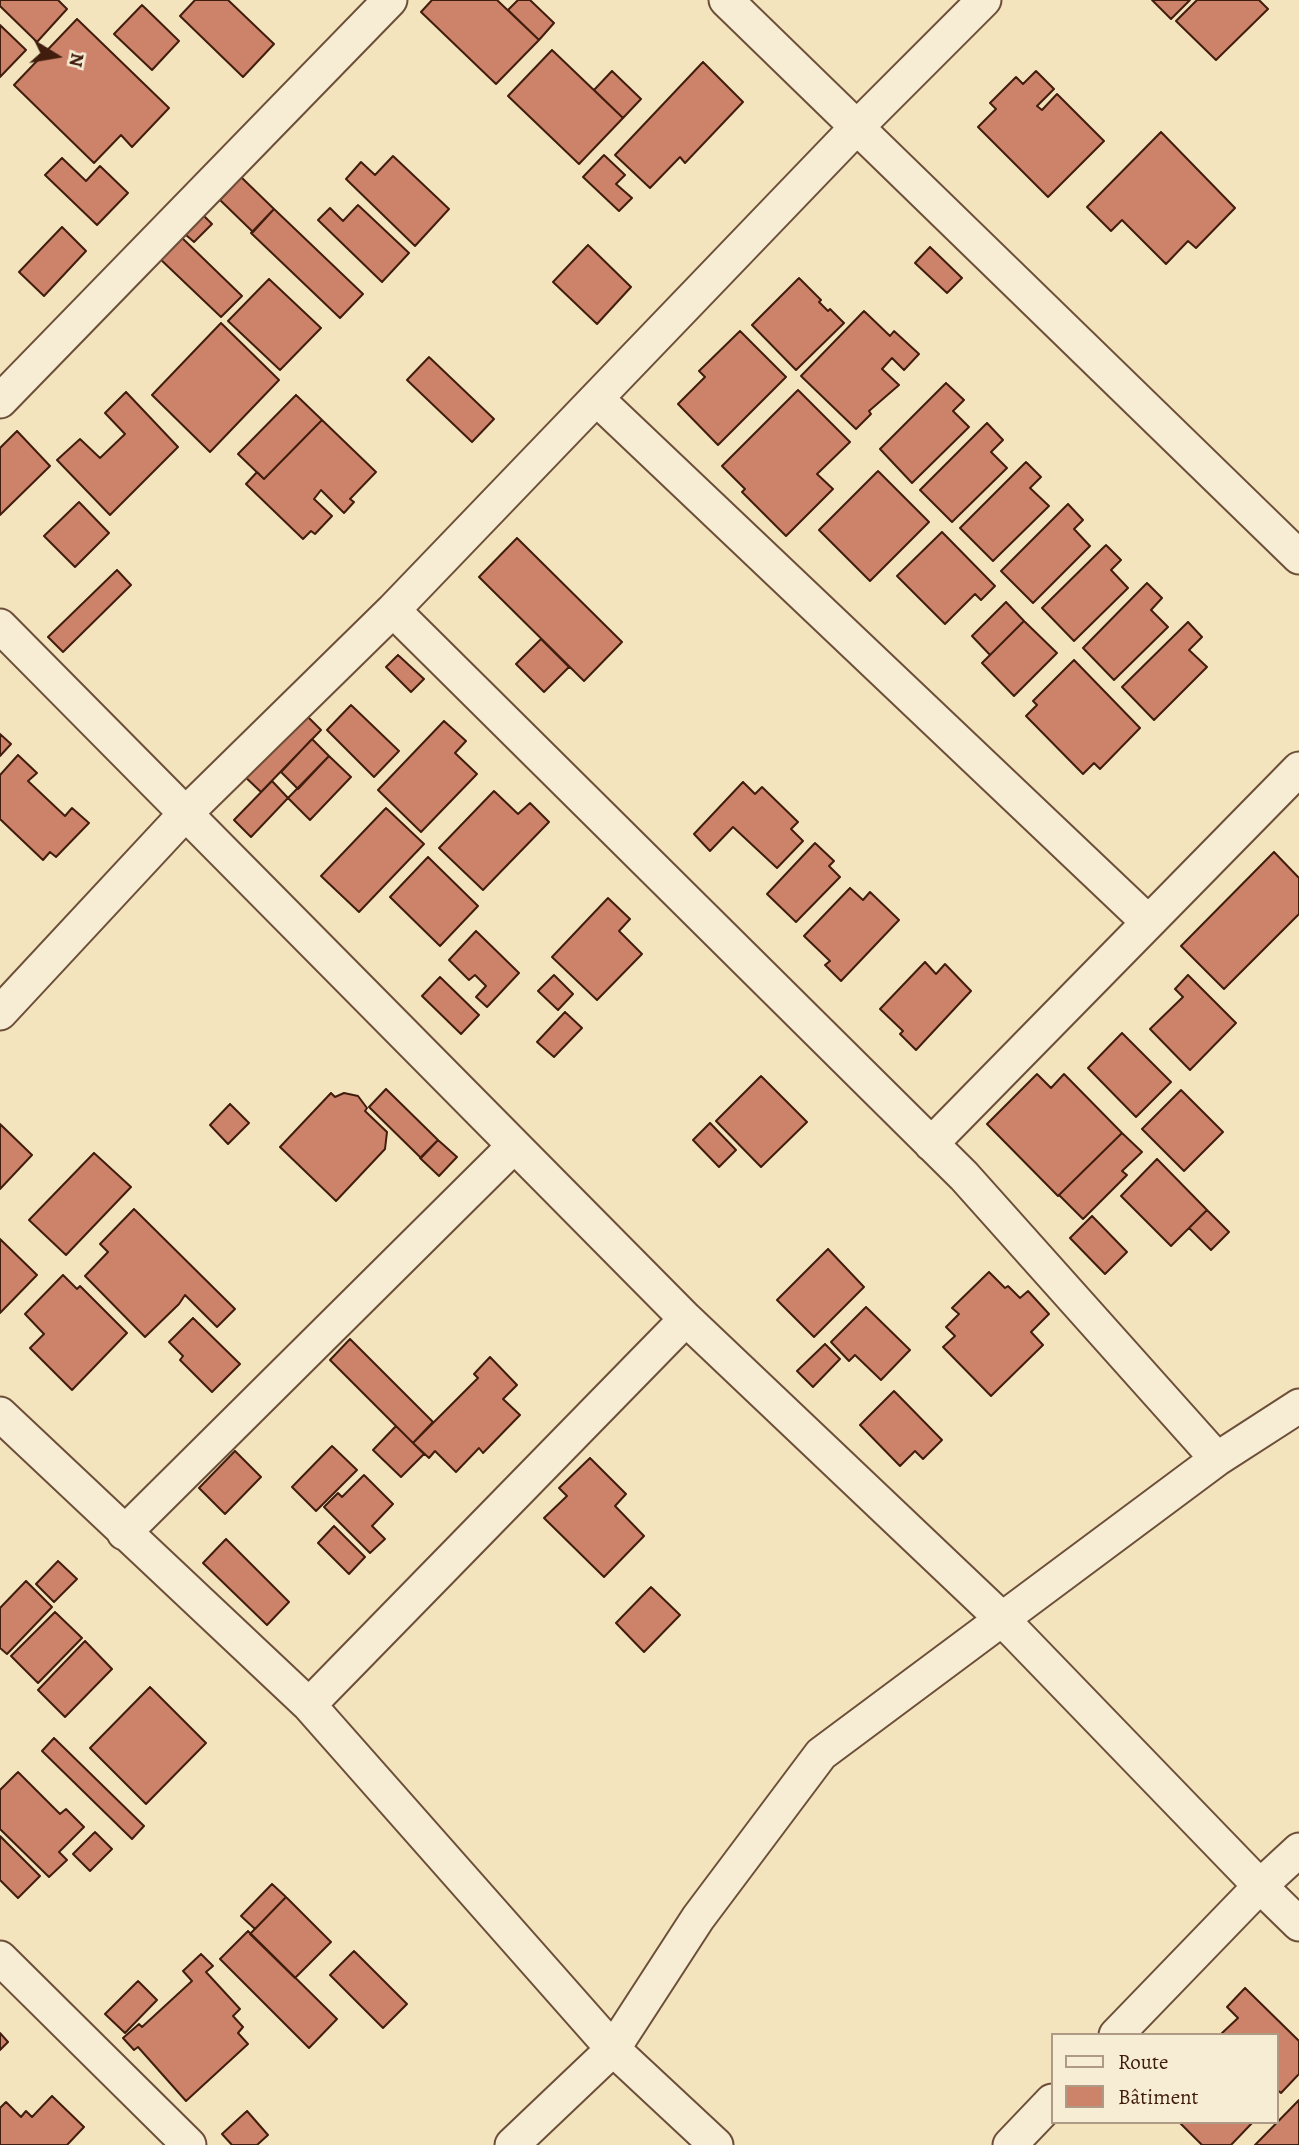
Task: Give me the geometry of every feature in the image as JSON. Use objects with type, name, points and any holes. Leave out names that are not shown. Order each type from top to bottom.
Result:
[{"type":"street","points":[[0,401],[390,0]]},
{"type":"street","points":[[726,0],[1299,557]]},
{"type":"street","points":[[0,1013],[186,813],[393,610],[858,127],[984,0]]},
{"type":"street","points":[[597,399],[1148,922]]},
{"type":"street","points":[[393,610],[973,1186],[1217,1459]]},
{"type":"street","points":[[0,626],[686,1319],[1000,1618],[1299,1924]]},
{"type":"street","points":[[930,1144],[1299,769]]},
{"type":"street","points":[[124,1533],[514,1146]]},
{"type":"street","points":[[309,1705],[686,1319]]},
{"type":"street","points":[[512,2145],[613,2049],[698,1918],[821,1754],[1000,1618],[1217,1459],[1299,1406]]},
{"type":"street","points":[[0,1414],[309,1705],[613,2049],[716,2145]]},
{"type":"street","points":[[1118,2033],[1260,1886],[1299,1850]]},
{"type":"street","points":[[0,1958],[190,2145]]},
{"type":"street","points":[[1010,2145],[1050,2103]]},
{"type":"building","points":[[0,0],[58,0],[67,9],[37,42],[0,6]]},
{"type":"building","points":[[195,0],[228,0],[274,44],[243,77],[180,16]]},
{"type":"building","points":[[432,0],[497,0],[539,40],[496,84],[421,12]]},
{"type":"building","points":[[518,0],[530,0],[554,23],[539,40],[508,10]]},
{"type":"building","points":[[1152,0],[1190,0],[1171,19]]},
{"type":"building","points":[[1197,0],[1259,0],[1268,9],[1216,60],[1176,21]]},
{"type":"building","points":[[142,5],[179,41],[152,70],[114,34]]},
{"type":"building","points":[[77,19],[169,108],[132,147],[121,135],[94,163],[14,85]]},
{"type":"building","points":[[0,25],[26,50],[0,77]]},
{"type":"building","points":[[552,50],[623,118],[579,164],[508,96]]},
{"type":"building","points":[[703,62],[743,102],[685,163],[680,157],[650,188],[615,155]]},
{"type":"building","points":[[612,71],[641,99],[623,118],[594,90]]},
{"type":"building","points":[[1036,71],[1054,89],[1037,106],[1042,110],[1057,94],[1104,141],[1048,197],[978,127],[996,109],[990,103],[1016,77],[1023,84]]},
{"type":"building","points":[[1161,132],[1235,208],[1196,248],[1188,241],[1166,264],[1122,220],[1111,231],[1087,207]]},
{"type":"building","points":[[604,155],[625,175],[616,184],[632,198],[619,211],[583,177]]},
{"type":"building","points":[[393,156],[449,209],[415,246],[346,179],[361,162],[375,175]]},
{"type":"building","points":[[62,158],[86,181],[100,166],[128,193],[97,225],[45,175]]},
{"type":"building","points":[[241,177],[274,209],[253,232],[220,200]]},
{"type":"building","points":[[358,205],[409,253],[382,282],[318,220],[330,208],[343,221]]},
{"type":"building","points":[[197,209],[212,224],[194,242],[178,228]]},
{"type":"building","points":[[274,209],[363,294],[340,318],[251,233]]},
{"type":"building","points":[[62,227],[86,251],[44,296],[19,272]]},
{"type":"building","points":[[179,235],[242,296],[221,317],[158,257]]},
{"type":"building","points":[[588,245],[631,287],[597,324],[553,282]]},
{"type":"building","points":[[930,247],[962,278],[947,293],[915,263]]},
{"type":"building","points":[[799,278],[828,311],[830,309],[844,323],[796,370],[752,325]]},
{"type":"building","points":[[269,279],[321,328],[280,370],[228,321]]},
{"type":"building","points":[[864,311],[890,336],[894,331],[919,354],[904,370],[892,358],[882,369],[899,385],[869,411],[871,414],[856,429],[801,376]]},
{"type":"building","points":[[221,323],[279,380],[210,452],[152,395]]},
{"type":"building","points":[[740,331],[786,377],[718,445],[678,404],[705,377],[699,371]]},
{"type":"building","points":[[429,357],[494,419],[472,442],[407,380]]},
{"type":"building","points":[[946,383],[964,400],[953,411],[969,427],[912,483],[880,449]]},
{"type":"building","points":[[798,390],[850,442],[817,474],[833,489],[786,536],[742,492],[745,489],[722,466]]},
{"type":"building","points":[[126,392],[178,447],[110,515],[57,460],[80,439],[100,458],[125,434],[105,413]]},
{"type":"building","points":[[296,395],[322,420],[264,479],[238,454]]},
{"type":"building","points":[[322,420],[376,472],[350,499],[354,502],[344,513],[321,490],[314,499],[332,516],[315,534],[311,531],[303,539],[246,484],[257,472],[264,479]]},
{"type":"building","points":[[987,423],[1003,440],[991,452],[1007,468],[952,522],[920,490]]},
{"type":"building","points":[[17,431],[50,466],[0,515],[0,448]]},
{"type":"building","points":[[1026,462],[1041,477],[1030,488],[1049,506],[993,561],[960,528]]},
{"type":"building","points":[[878,471],[929,522],[870,581],[819,530]]},
{"type":"building","points":[[79,502],[109,533],[75,567],[44,536]]},
{"type":"building","points":[[1068,504],[1083,520],[1074,529],[1090,546],[1033,603],[1001,571]]},
{"type":"building","points":[[942,532],[995,586],[981,600],[975,594],[945,624],[897,576]]},
{"type":"building","points":[[517,538],[622,642],[584,681],[479,577]]},
{"type":"building","points":[[1106,545],[1121,560],[1111,570],[1128,588],[1074,641],[1042,608]]},
{"type":"building","points":[[117,570],[131,585],[63,652],[48,637]]},
{"type":"building","points":[[1147,583],[1162,598],[1151,610],[1168,627],[1114,680],[1083,648]]},
{"type":"building","points":[[1006,602],[1024,621],[990,655],[972,636]]},
{"type":"building","points":[[1024,621],[1057,653],[1014,696],[982,663]]},
{"type":"building","points":[[1188,622],[1202,637],[1189,650],[1207,667],[1154,720],[1122,687]]},
{"type":"building","points":[[541,639],[569,667],[544,692],[516,664]]},
{"type":"building","points":[[398,655],[424,679],[411,692],[386,667]]},
{"type":"building","points":[[1074,660],[1140,728],[1100,769],[1094,763],[1083,774],[1026,716],[1037,705],[1033,701]]},
{"type":"building","points":[[351,705],[399,751],[374,777],[327,730]]},
{"type":"building","points":[[301,710],[321,730],[261,792],[241,773]]},
{"type":"building","points":[[444,721],[466,741],[455,753],[477,774],[421,832],[378,790]]},
{"type":"building","points":[[0,734],[11,744],[0,756]]},
{"type":"building","points":[[312,739],[329,756],[298,789],[281,772]]},
{"type":"building","points":[[18,755],[37,773],[28,781],[65,816],[72,808],[89,823],[56,857],[50,852],[43,860],[0,819],[0,775]]},
{"type":"building","points":[[329,756],[351,777],[310,820],[288,798]]},
{"type":"building","points":[[272,781],[288,798],[251,837],[234,820]]},
{"type":"building","points":[[743,782],[755,794],[762,787],[798,822],[791,829],[803,841],[777,868],[733,827],[710,851],[694,834]]},
{"type":"building","points":[[494,791],[518,814],[530,803],[549,822],[483,890],[439,848]]},
{"type":"building","points":[[386,808],[424,844],[359,912],[321,876]]},
{"type":"building","points":[[815,843],[834,861],[829,866],[840,877],[796,922],[767,894]]},
{"type":"building","points":[[1274,852],[1299,878],[1299,914],[1224,989],[1181,946]]},
{"type":"building","points":[[428,857],[478,906],[440,946],[390,897]]},
{"type":"building","points":[[850,888],[863,900],[870,892],[899,920],[841,981],[825,965],[830,961],[804,936]]},
{"type":"building","points":[[608,898],[630,919],[619,931],[642,954],[597,1000],[552,957]]},
{"type":"building","points":[[476,931],[519,973],[487,1007],[476,997],[486,986],[475,975],[469,980],[449,960]]},
{"type":"building","points":[[925,962],[936,974],[945,964],[971,991],[916,1050],[900,1034],[903,1031],[880,1009]]},
{"type":"building","points":[[554,975],[573,994],[558,1010],[538,991]]},
{"type":"building","points":[[1188,975],[1236,1023],[1190,1070],[1150,1029],[1183,997],[1175,989]]},
{"type":"building","points":[[440,977],[479,1015],[461,1034],[422,996]]},
{"type":"building","points":[[565,1012],[582,1028],[554,1057],[537,1042]]},
{"type":"building","points":[[1122,1033],[1171,1082],[1136,1117],[1088,1068]]},
{"type":"building","points":[[1037,1074],[1051,1088],[1064,1074],[1122,1133],[1058,1196],[987,1124]]},
{"type":"building","points":[[761,1076],[807,1122],[761,1167],[716,1121]]},
{"type":"building","points":[[386,1089],[438,1140],[421,1158],[369,1107]]},
{"type":"building","points":[[1181,1090],[1223,1132],[1184,1171],[1142,1129]]},
{"type":"building","points":[[331,1093],[335,1097],[344,1093],[358,1096],[367,1108],[365,1111],[387,1132],[385,1149],[336,1201],[280,1147]]},
{"type":"building","points":[[230,1104],[249,1123],[228,1144],[210,1125]]},
{"type":"building","points":[[710,1123],[736,1150],[719,1167],[693,1140]]},
{"type":"building","points":[[0,1124],[32,1155],[0,1189]]},
{"type":"building","points":[[1122,1133],[1142,1152],[1122,1171],[1127,1175],[1083,1219],[1059,1195]]},
{"type":"building","points":[[438,1140],[457,1157],[439,1176],[420,1158]]},
{"type":"building","points":[[94,1153],[131,1187],[66,1255],[29,1220]]},
{"type":"building","points":[[1157,1159],[1207,1210],[1171,1246],[1121,1196]]},
{"type":"building","points":[[134,1209],[235,1309],[217,1327],[185,1295],[145,1337],[85,1276],[108,1252],[100,1244]]},
{"type":"building","points":[[1207,1210],[1229,1232],[1211,1250],[1189,1228]]},
{"type":"building","points":[[1092,1216],[1127,1252],[1105,1274],[1070,1238]]},
{"type":"building","points":[[0,1239],[37,1275],[0,1313]]},
{"type":"building","points":[[828,1249],[864,1287],[814,1337],[777,1300]]},
{"type":"building","points":[[989,1272],[1020,1298],[1028,1291],[1049,1314],[1031,1332],[1043,1345],[991,1396],[943,1347],[955,1336],[946,1327],[959,1314],[952,1308]]},
{"type":"building","points":[[63,1275],[77,1289],[80,1286],[127,1333],[72,1390],[30,1348],[44,1334],[25,1314]]},
{"type":"building","points":[[866,1307],[910,1350],[881,1380],[855,1355],[849,1361],[831,1342]]},
{"type":"building","points":[[193,1318],[240,1364],[212,1392],[180,1360],[183,1356],[169,1342]]},
{"type":"building","points":[[350,1339],[433,1422],[413,1443],[330,1360]]},
{"type":"building","points":[[825,1344],[840,1359],[813,1387],[797,1371]]},
{"type":"building","points":[[490,1357],[517,1385],[503,1399],[520,1415],[483,1453],[479,1448],[456,1472],[435,1451],[429,1458],[413,1443],[478,1378],[474,1374]]},
{"type":"building","points":[[894,1391],[942,1440],[923,1459],[915,1451],[900,1466],[860,1425]]},
{"type":"building","points":[[396,1426],[424,1454],[401,1477],[373,1450]]},
{"type":"building","points":[[332,1446],[357,1470],[316,1511],[292,1487]]},
{"type":"building","points":[[235,1451],[261,1477],[225,1514],[199,1488]]},
{"type":"building","points":[[590,1458],[626,1494],[615,1506],[644,1536],[604,1577],[544,1518],[567,1496],[559,1488]]},
{"type":"building","points":[[364,1475],[393,1504],[372,1526],[385,1539],[370,1553],[324,1507],[338,1493],[342,1497]]},
{"type":"building","points":[[334,1526],[365,1557],[349,1574],[318,1543]]},
{"type":"building","points":[[226,1539],[289,1602],[267,1625],[203,1563]]},
{"type":"building","points":[[58,1561],[77,1579],[54,1602],[36,1584]]},
{"type":"building","points":[[26,1581],[52,1607],[7,1654],[0,1648],[0,1608]]},
{"type":"building","points":[[651,1587],[680,1615],[644,1652],[616,1623]]},
{"type":"building","points":[[55,1612],[82,1638],[38,1683],[11,1656]]},
{"type":"building","points":[[85,1641],[112,1669],[65,1717],[38,1690]]},
{"type":"building","points":[[150,1687],[206,1743],[146,1804],[90,1748]]},
{"type":"building","points":[[54,1738],[144,1826],[132,1839],[42,1751]]},
{"type":"building","points":[[18,1772],[60,1814],[66,1809],[84,1827],[59,1852],[67,1860],[49,1877],[0,1829],[0,1790]]},
{"type":"building","points":[[95,1832],[112,1849],[90,1871],[73,1854]]},
{"type":"building","points":[[0,1836],[40,1876],[18,1898],[0,1880]]},
{"type":"building","points":[[272,1884],[286,1897],[255,1929],[241,1916]]},
{"type":"building","points":[[286,1897],[331,1942],[295,1978],[250,1934]]},
{"type":"building","points":[[248,1931],[337,2019],[309,2048],[220,1959]]},
{"type":"building","points":[[354,1951],[407,2004],[383,2028],[330,1975]]},
{"type":"building","points":[[201,1954],[213,1966],[206,1972],[240,2009],[233,2016],[243,2027],[238,2033],[248,2044],[186,2101],[138,2047],[134,2050],[123,2038],[139,2024],[142,2027],[192,1981],[183,1971]]},
{"type":"building","points":[[138,1981],[157,2000],[125,2033],[105,2014]]},
{"type":"building","points":[[1245,1988],[1299,2041],[1299,2074],[1281,2093],[1278,2091],[1278,2033],[1222,2033],[1238,2018],[1227,2007]]},
{"type":"building","points":[[0,2033],[8,2042],[0,2050]]},
{"type":"building","points":[[52,2096],[84,2127],[67,2145],[0,2145],[0,2108],[6,2102],[21,2117],[26,2111],[32,2117]]},
{"type":"building","points":[[1299,2100],[1299,2145],[1255,2145],[1278,2124]]},
{"type":"building","points":[[247,2111],[268,2135],[257,2145],[232,2145],[222,2134]]},
{"type":"building","points":[[1181,2124],[1251,2124],[1231,2145],[1202,2145]]}]
